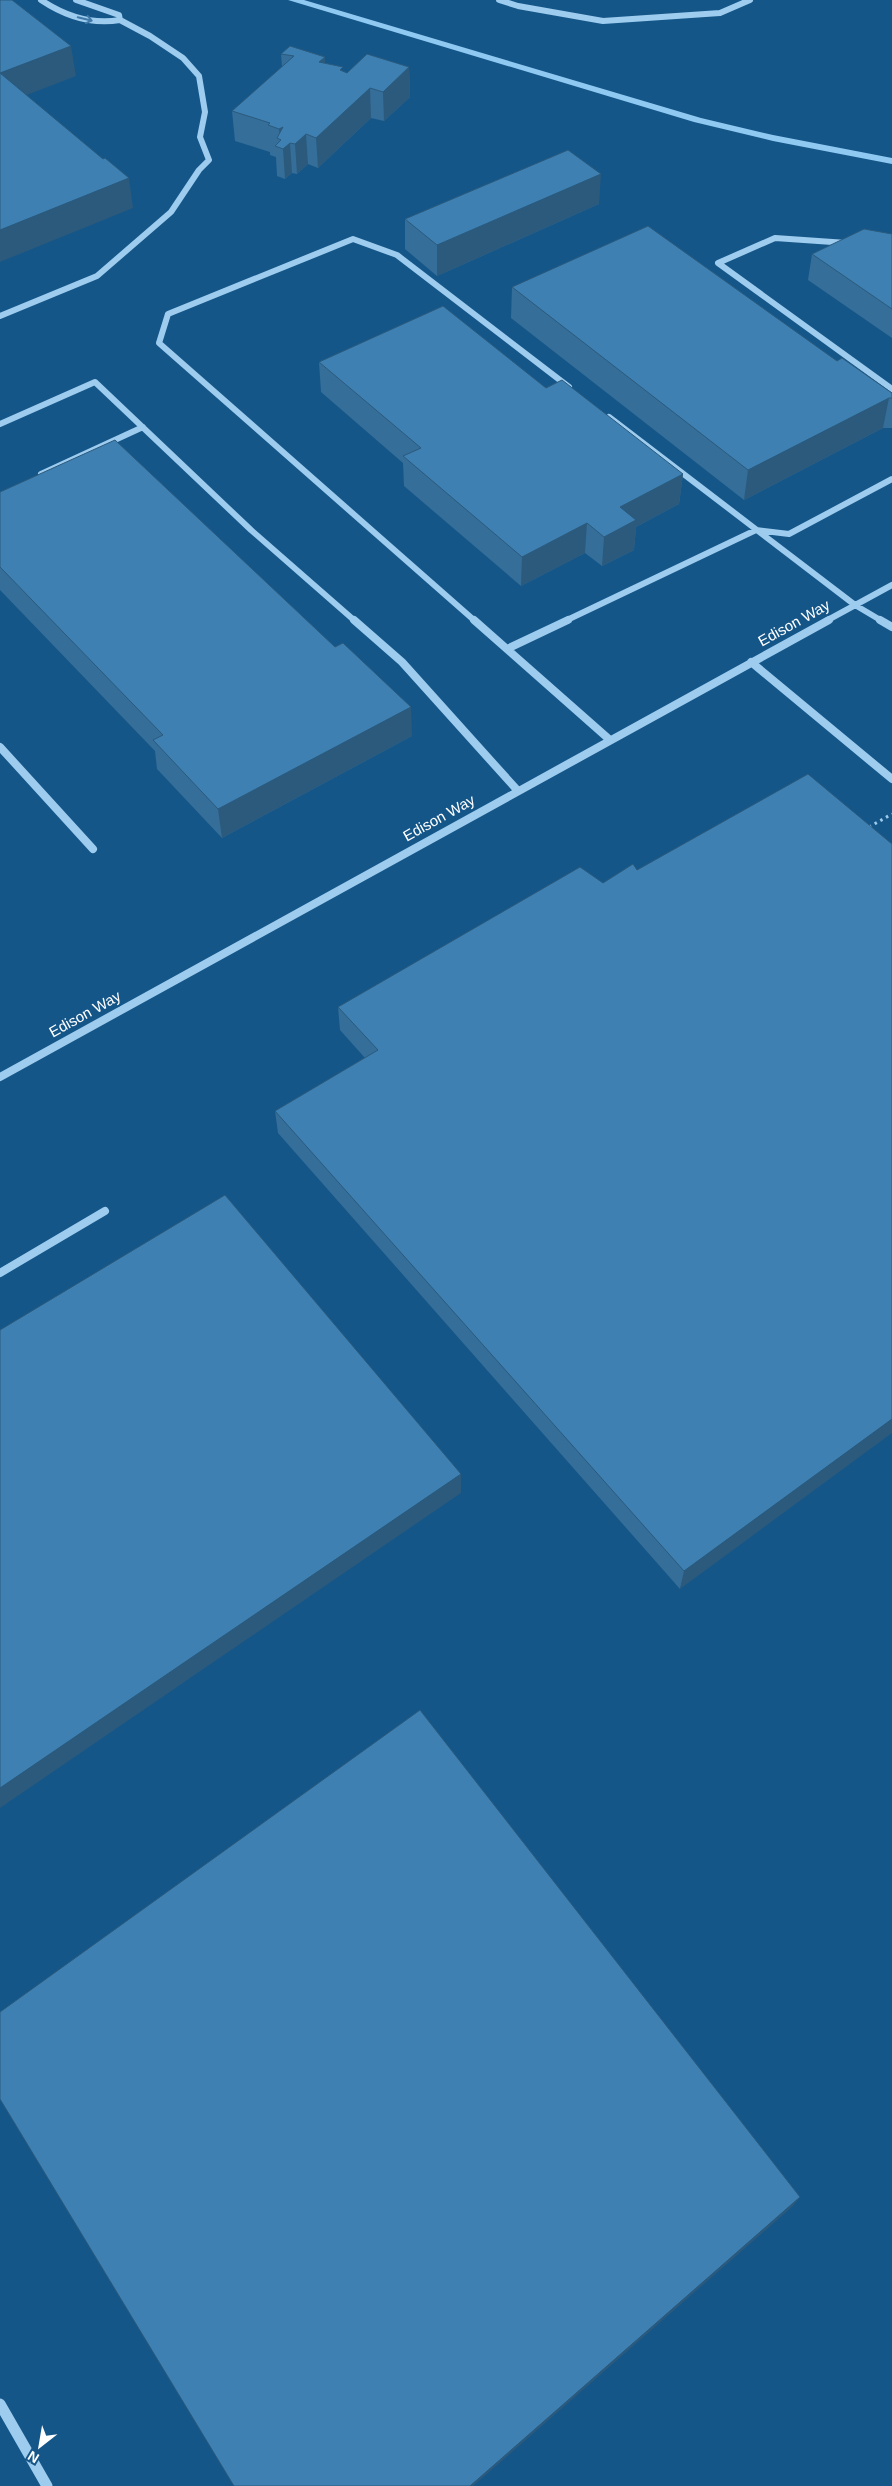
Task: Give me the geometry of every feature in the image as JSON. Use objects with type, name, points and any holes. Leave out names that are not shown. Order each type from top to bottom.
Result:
[{"type":"street","points":[[0,316],[97,276],[171,212],[199,170],[209,160],[200,137],[200,129],[205,112],[198,76],[183,58],[150,36],[120,20],[98,23],[53,9],[41,0]]},
{"type":"street","points":[[76,0],[119,15],[120,20]]},
{"type":"street","points":[[499,0],[518,6],[602,21],[720,13],[750,0]]},
{"type":"street","points":[[852,243],[775,238],[718,263],[892,389]]},
{"type":"street","points":[[576,392],[397,255],[353,239],[168,314],[159,343],[610,740]]},
{"type":"street","points":[[0,424],[94,382],[251,530],[402,662],[518,791]]},
{"type":"street","points":[[600,410],[855,605],[892,627]]},
{"type":"street","points":[[36,476],[143,427]]},
{"type":"street","points":[[506,649],[756,530],[789,534],[892,479]]},
{"type":"street","name":"Edison Way","points":[[0,1077],[892,585]]},
{"type":"street","points":[[0,747],[93,849]]},
{"type":"street","points":[[0,1273],[105,1211]]},
{"type":"street","points":[[0,2404],[47,2486]]},
{"type":"lane","points":[[751,662],[892,779]]},
{"type":"path","points":[[869,827],[892,814]]},
{"type":"building","points":[[0,0],[12,0],[71,46],[0,73]]},
{"type":"building","points":[[290,46],[325,57],[319,62],[343,67],[340,70],[347,73],[367,54],[409,67],[383,92],[370,88],[316,138],[306,134],[295,144],[290,143],[283,149],[275,146],[281,140],[277,138],[283,127],[279,129],[268,125],[270,123],[232,111],[294,56],[281,54]]},
{"type":"building","points":[[0,73],[103,159],[105,158],[129,178],[0,230]]},
{"type":"building","points":[[568,150],[601,174],[437,245],[405,219]]},
{"type":"building","points":[[648,226],[837,361],[842,358],[892,393],[892,398],[748,470],[512,287]]},
{"type":"building","points":[[864,229],[892,234],[892,309],[812,254]]},
{"type":"building","points":[[443,306],[546,388],[562,380],[683,474],[620,507],[636,520],[604,537],[587,523],[522,557],[403,456],[421,448],[319,362]]},
{"type":"building","points":[[115,440],[335,647],[343,643],[411,707],[218,809],[153,740],[163,735],[0,567],[0,492]]},
{"type":"building","points":[[808,774],[892,844],[892,1419],[684,1571],[275,1111],[378,1050],[338,1007],[580,867],[603,883],[633,864],[637,870]]},
{"type":"building","points":[[225,1195],[461,1474],[0,1788],[0,1330]]},
{"type":"building","points":[[420,1710],[800,2197],[470,2486],[234,2486],[0,2099],[0,2012]]},
{"type":"waterway","points":[[293,0],[698,120],[773,138],[892,161]]}]
